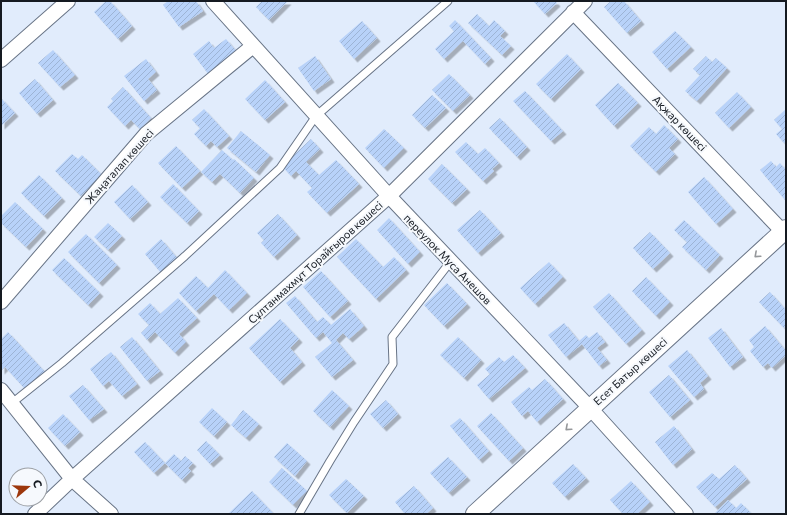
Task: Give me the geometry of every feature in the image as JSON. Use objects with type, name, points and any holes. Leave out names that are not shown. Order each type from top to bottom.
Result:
[{"type":"street","points":[[1,60],[68,1]]},
{"type":"street","name":"переулок Муса Анешов","points":[[213,1],[389,196],[590,408],[686,514]]},
{"type":"street","name":"Сұлтанмахмұт Торайғыров көшесі","points":[[35,514],[72,479],[389,196],[585,1]]},
{"type":"street","name":"Ақжар көшесі","points":[[573,12],[785,232]]},
{"type":"street","name":"Жаңаталап көшесі","points":[[1,302],[146,134],[253,46]]},
{"type":"street","name":"Есет Батыр көшесі","points":[[475,514],[785,232]]},
{"type":"street","points":[[1,390],[72,479],[111,514]]},
{"type":"lane","points":[[12,403],[62,363],[185,256],[280,168],[316,116],[448,1]]},
{"type":"lane","points":[[299,514],[354,422],[393,364],[392,337],[450,261]]},
{"type":"building","points":[[106,1],[110,1],[132,26],[118,39],[94,12]]},
{"type":"building","points":[[168,1],[196,1],[203,11],[179,27],[163,5]]},
{"type":"building","points":[[262,1],[288,1],[269,20],[256,7]]},
{"type":"building","points":[[533,1],[555,1],[557,3],[545,14]]},
{"type":"building","points":[[611,1],[624,1],[641,21],[627,33],[604,7]]},
{"type":"building","points":[[477,14],[489,26],[494,20],[505,31],[500,36],[511,46],[502,55],[468,23]]},
{"type":"building","points":[[455,20],[491,58],[485,64],[463,41],[444,59],[435,49],[454,31],[449,26]]},
{"type":"building","points":[[362,21],[377,38],[354,59],[339,41]]},
{"type":"building","points":[[675,31],[691,47],[667,69],[652,52]]},
{"type":"building","points":[[226,39],[237,52],[209,75],[193,54],[209,41],[214,48]]},
{"type":"building","points":[[53,50],[75,75],[60,87],[38,63]]},
{"type":"building","points":[[567,54],[581,69],[551,99],[536,84]]},
{"type":"building","points":[[315,56],[331,79],[314,91],[298,68]]},
{"type":"building","points":[[706,56],[712,62],[716,58],[727,68],[697,101],[685,91],[700,75],[693,69]]},
{"type":"building","points":[[146,59],[156,72],[148,79],[157,90],[144,101],[124,76]]},
{"type":"building","points":[[449,74],[470,95],[453,111],[432,90]]},
{"type":"building","points":[[35,79],[53,100],[37,114],[19,93]]},
{"type":"building","points":[[265,80],[285,102],[265,120],[245,99]]},
{"type":"building","points":[[618,83],[638,103],[614,126],[595,105]]},
{"type":"building","points":[[123,87],[151,118],[140,129],[131,120],[125,126],[107,107],[113,101],[111,99]]},
{"type":"building","points":[[525,91],[563,131],[551,141],[513,101]]},
{"type":"building","points":[[737,92],[751,107],[729,128],[715,113]]},
{"type":"building","points":[[432,95],[446,108],[425,128],[412,115]]},
{"type":"building","points":[[1,98],[15,113],[1,126]]},
{"type":"building","points":[[204,109],[229,136],[217,147],[211,141],[206,146],[194,134],[200,128],[192,120]]},
{"type":"building","points":[[786,109],[786,141],[784,143],[776,134],[782,129],[774,120]]},
{"type":"building","points":[[500,118],[527,147],[517,157],[489,128]]},
{"type":"building","points":[[664,125],[678,139],[669,148],[675,154],[656,172],[630,146],[649,127],[656,134]]},
{"type":"building","points":[[384,129],[404,148],[384,168],[365,148]]},
{"type":"building","points":[[241,131],[270,155],[256,172],[227,148]]},
{"type":"building","points":[[311,139],[320,149],[306,162],[319,175],[336,160],[359,184],[327,213],[307,192],[312,188],[296,171],[291,176],[282,166]]},
{"type":"building","points":[[466,142],[478,154],[485,148],[499,163],[492,169],[494,171],[483,181],[455,152]]},
{"type":"building","points":[[176,146],[200,171],[182,188],[158,163]]},
{"type":"building","points":[[222,150],[254,178],[240,193],[220,174],[212,182],[201,172]]},
{"type":"building","points":[[72,154],[78,159],[82,155],[102,175],[81,196],[55,171]]},
{"type":"building","points":[[771,161],[776,167],[780,163],[786,170],[785,200],[760,170]]},
{"type":"building","points":[[442,164],[467,189],[452,203],[428,179]]},
{"type":"building","points":[[39,175],[62,198],[44,216],[21,193]]},
{"type":"building","points":[[704,177],[733,209],[716,224],[688,192]]},
{"type":"building","points":[[173,184],[199,211],[187,223],[160,197]]},
{"type":"building","points":[[132,185],[148,202],[130,219],[114,202]]},
{"type":"building","points":[[15,202],[43,229],[26,247],[1,223],[1,216]]},
{"type":"building","points":[[480,210],[501,233],[478,253],[457,230]]},
{"type":"building","points":[[278,214],[297,235],[274,257],[261,243],[264,240],[257,233]]},
{"type":"building","points":[[389,218],[420,252],[408,264],[377,230]]},
{"type":"building","points":[[684,220],[720,255],[706,270],[682,247],[687,242],[674,230]]},
{"type":"building","points":[[108,223],[122,236],[108,250],[94,237]]},
{"type":"building","points":[[650,232],[670,253],[653,269],[633,248]]},
{"type":"building","points":[[86,234],[117,265],[99,283],[68,252]]},
{"type":"building","points":[[161,239],[178,259],[162,274],[145,254]]},
{"type":"building","points":[[356,239],[383,267],[394,257],[406,270],[376,299],[337,257]]},
{"type":"building","points":[[64,258],[100,293],[88,305],[52,270]]},
{"type":"building","points":[[549,262],[563,277],[535,304],[520,288]]},
{"type":"building","points":[[225,270],[247,293],[229,310],[214,294],[196,311],[179,293],[196,276],[208,288]]},
{"type":"building","points":[[321,271],[348,301],[330,317],[303,287]]},
{"type":"building","points":[[646,277],[670,302],[656,316],[632,291]]},
{"type":"building","points":[[447,283],[467,304],[444,326],[424,305]]},
{"type":"building","points":[[770,292],[786,310],[786,325],[784,328],[759,302]]},
{"type":"building","points":[[609,293],[642,330],[626,344],[593,307]]},
{"type":"building","points":[[295,296],[317,322],[323,317],[331,325],[350,309],[364,326],[349,339],[343,333],[336,340],[353,360],[332,377],[315,357],[332,343],[323,332],[316,338],[286,303]]},
{"type":"building","points":[[178,298],[197,318],[179,334],[186,342],[175,353],[155,332],[147,340],[141,333],[149,325],[138,314],[150,303],[160,314]]},
{"type":"building","points":[[280,319],[299,339],[290,348],[302,362],[280,382],[249,348]]},
{"type":"building","points":[[564,323],[579,341],[586,335],[589,338],[597,332],[605,342],[597,348],[607,360],[599,366],[582,344],[566,357],[548,335]]},
{"type":"building","points":[[765,326],[786,351],[786,355],[772,368],[768,363],[763,367],[750,351],[754,347],[749,340]]},
{"type":"building","points":[[721,328],[743,357],[730,367],[708,338]]},
{"type":"building","points":[[8,332],[45,372],[26,390],[5,367],[1,371],[1,339]]},
{"type":"building","points":[[132,337],[160,371],[147,381],[120,347]]},
{"type":"building","points":[[458,337],[481,360],[464,378],[440,355]]},
{"type":"building","points":[[687,350],[708,376],[700,383],[704,389],[694,397],[668,366]]},
{"type":"building","points":[[111,352],[137,384],[122,396],[109,381],[103,386],[90,369]]},
{"type":"building","points":[[513,355],[525,368],[489,399],[477,385],[490,374],[485,369],[499,357],[504,362]]},
{"type":"building","points":[[669,375],[690,400],[670,417],[649,392]]},
{"type":"building","points":[[545,379],[563,399],[537,422],[528,411],[522,416],[511,402],[529,387],[532,390]]},
{"type":"building","points":[[83,385],[104,409],[89,420],[69,396]]},
{"type":"building","points":[[332,390],[349,406],[330,427],[313,411]]},
{"type":"building","points":[[386,400],[398,414],[383,428],[370,414]]},
{"type":"building","points":[[212,408],[227,422],[214,436],[199,422]]},
{"type":"building","points":[[243,410],[259,424],[246,438],[231,425]]},
{"type":"building","points":[[491,413],[523,448],[509,461],[477,426]]},
{"type":"building","points":[[63,414],[80,432],[65,446],[48,428]]},
{"type":"building","points":[[460,418],[489,451],[479,460],[450,426]]},
{"type":"building","points":[[674,426],[692,449],[673,465],[655,442]]},
{"type":"building","points":[[206,441],[220,455],[210,464],[197,450]]},
{"type":"building","points":[[145,442],[165,463],[154,473],[134,452]]},
{"type":"building","points":[[287,443],[307,461],[295,476],[274,457]]},
{"type":"building","points":[[174,454],[181,461],[185,456],[193,463],[188,468],[191,471],[182,480],[165,463]]},
{"type":"building","points":[[448,457],[467,477],[449,493],[430,473]]},
{"type":"building","points":[[573,464],[586,478],[565,497],[552,483]]},
{"type":"building","points":[[735,465],[747,479],[715,507],[696,487],[712,473],[719,479]]},
{"type":"building","points":[[282,468],[307,491],[293,505],[269,482]]},
{"type":"building","points":[[346,479],[364,496],[347,513],[329,495]]},
{"type":"building","points":[[631,481],[650,502],[637,514],[623,514],[610,500]]},
{"type":"building","points":[[414,486],[433,508],[426,514],[405,514],[395,502]]},
{"type":"building","points":[[252,491],[274,514],[228,514]]},
{"type":"building","points":[[728,500],[736,508],[741,503],[752,514],[714,514]]}]
